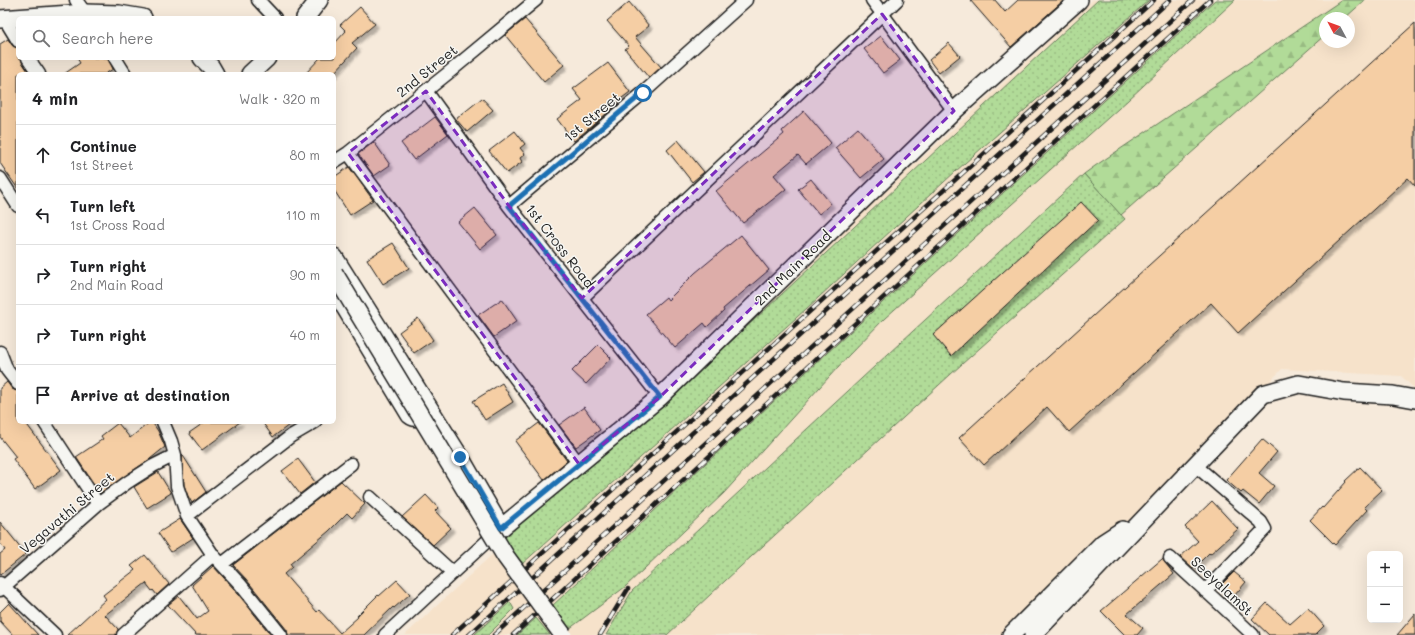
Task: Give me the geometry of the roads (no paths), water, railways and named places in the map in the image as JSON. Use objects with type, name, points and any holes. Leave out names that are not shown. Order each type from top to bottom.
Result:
[{"type":"street","points":[[258,0],[273,16]]},
{"type":"street","points":[[307,16],[319,0]]},
{"type":"street","name":"2nd Street","points":[[336,161],[348,153],[426,91],[536,0]]},
{"type":"street","name":"1st Street","points":[[509,206],[643,93],[746,0]]},
{"type":"street","points":[[872,0],[954,111]]},
{"type":"street","points":[[582,298],[897,0]]},
{"type":"street","name":"2nd Main Road","points":[[501,528],[660,397],[954,111],[1079,0]]},
{"type":"street","points":[[29,16],[83,10],[131,16]]},
{"type":"street","points":[[16,17],[2,19],[16,38]]},
{"type":"street","points":[[29,60],[37,72]]},
{"type":"street","points":[[115,60],[124,72]]},
{"type":"street","points":[[204,60],[214,72]]},
{"type":"street","points":[[252,72],[265,60]]},
{"type":"street","name":"1st Cross Road","points":[[426,91],[509,206],[660,397]]},
{"type":"street","points":[[348,153],[579,464]]},
{"type":"street","points":[[0,178],[16,203]]},
{"type":"street","points":[[336,260],[460,457],[501,528],[385,635]]},
{"type":"street","points":[[336,276],[506,557],[563,635]]},
{"type":"street","points":[[336,292],[410,415],[413,418],[418,418],[433,415]]},
{"type":"street","points":[[0,352],[7,370],[16,381]]},
{"type":"street","points":[[1033,635],[1263,394],[1299,384],[1344,392],[1393,395],[1415,399]]},
{"type":"street","points":[[45,424],[98,504]]},
{"type":"street","points":[[164,424],[175,455],[177,486],[187,516],[213,555],[240,584],[281,635]]},
{"type":"street","points":[[187,516],[291,436],[312,424]]},
{"type":"street","name":"Vegavathi Street","points":[[55,635],[1,586],[52,545],[98,504],[153,466],[175,455]]},
{"type":"street","points":[[222,564],[351,464]]},
{"type":"street","points":[[1195,465],[1261,522],[1265,529],[1205,591]]},
{"type":"street","points":[[370,497],[452,572]]},
{"type":"street","points":[[1011,635],[1103,543],[1151,511]]},
{"type":"street","points":[[123,635],[213,555]]},
{"type":"street","name":"SeeyalamSt","points":[[1170,558],[1205,591],[1226,608],[1253,635]]},
{"type":"railway","points":[[452,635],[1154,0]]},
{"type":"railway","points":[[469,635],[1170,0]]},
{"type":"railway","points":[[494,635],[1193,0]]},
{"type":"railway","points":[[513,635],[1210,0]]},
{"type":"railway","points":[[600,635],[628,589]]}]
